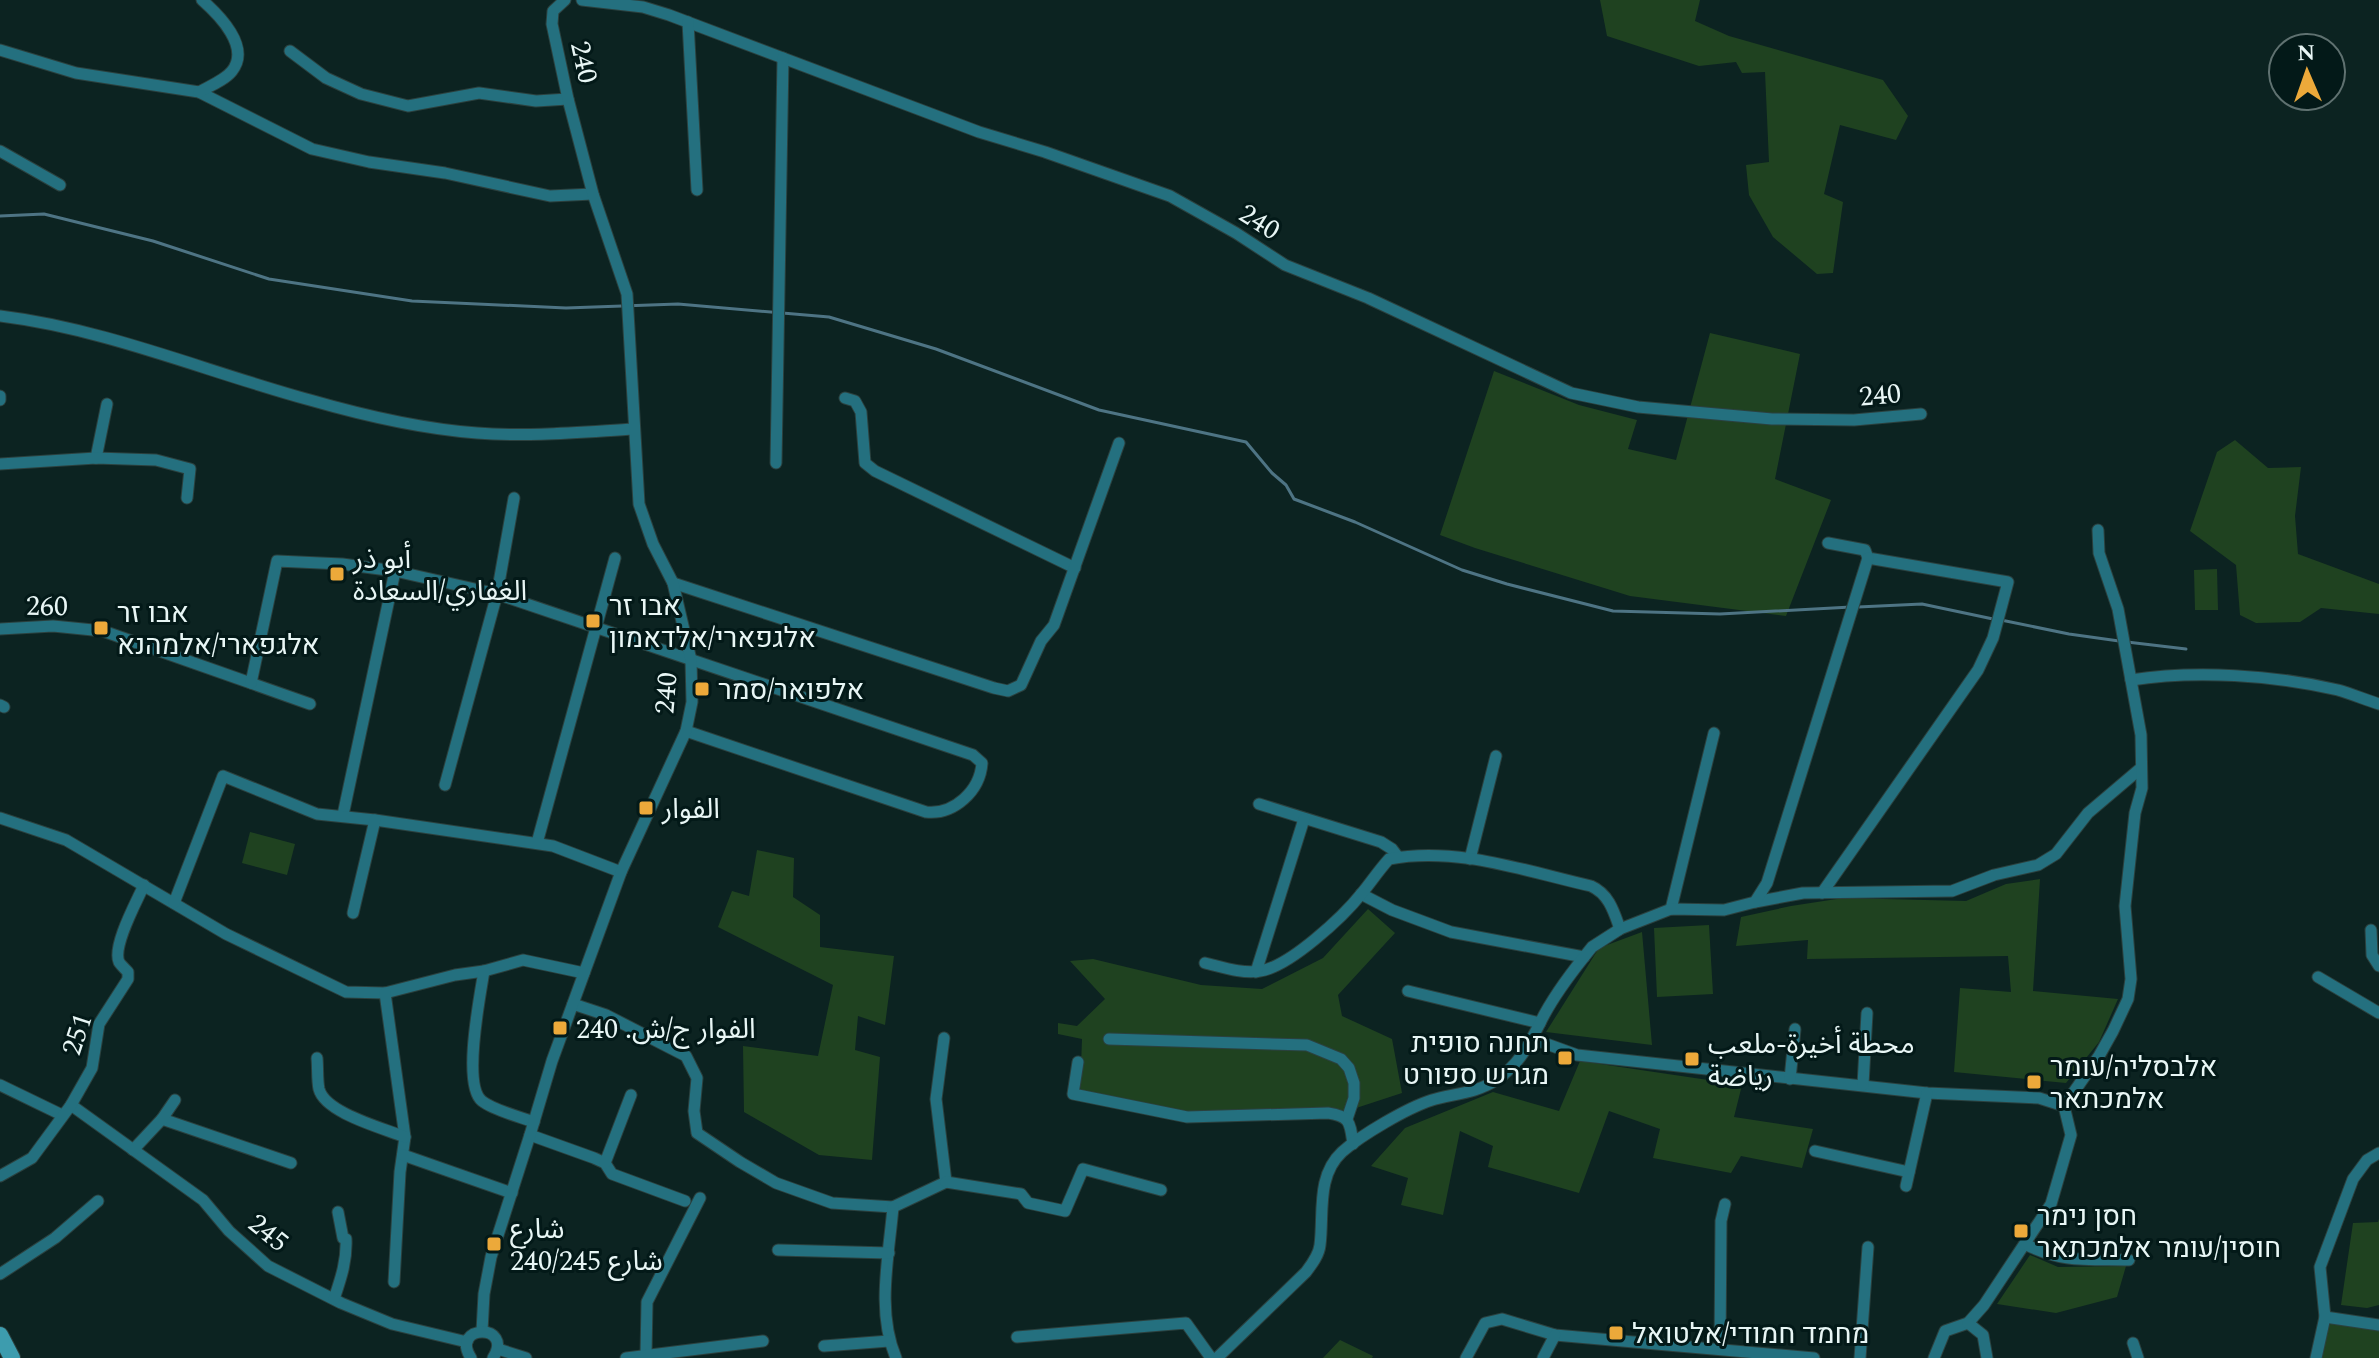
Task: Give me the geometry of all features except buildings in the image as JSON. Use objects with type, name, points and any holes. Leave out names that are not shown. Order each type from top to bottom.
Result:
[{"type":"street","points":[[199,92],[231,73],[238,55],[230,31],[202,0]]},
{"type":"street","name":"240","points":[[482,1331],[484,1294],[491,1257],[552,1061],[621,872],[686,731],[692,702],[691,660],[673,583],[653,544],[639,504],[627,294],[593,194],[552,24],[553,11],[565,0]]},
{"type":"street","name":"240","points":[[582,0],[643,7],[979,132],[1170,196],[1285,265],[1381,304],[1571,393],[1638,407],[1772,419],[1854,420],[1921,414]]},
{"type":"street","points":[[688,22],[697,190]]},
{"type":"street","points":[[0,50],[76,73],[199,92],[312,149],[550,196],[593,194]]},
{"type":"street","points":[[290,51],[326,78],[361,94],[408,106],[479,93],[536,101],[568,99]]},
{"type":"street","points":[[776,463],[783,58]]},
{"type":"street","points":[[0,151],[60,185]]},
{"type":"street","points":[[0,316],[68,328],[311,401],[429,426],[477,433],[634,429]]},
{"type":"street","points":[[845,398],[855,401],[861,412],[865,463],[875,471],[1075,568]]},
{"type":"street","points":[[96,458],[107,404]]},
{"type":"street","points":[[673,583],[1008,691],[1021,685],[1041,641],[1054,625],[1119,443]]},
{"type":"street","points":[[0,464],[96,458],[156,460],[190,469],[187,498]]},
{"type":"street","points":[[445,785],[497,594],[514,498]]},
{"type":"street","points":[[1934,1358],[1945,1331],[1968,1323],[1984,1305],[2051,1204],[2071,1135],[2064,1106],[2099,1056],[2128,999],[2131,979],[2125,906],[2135,813],[2142,788],[2141,735],[2118,609],[2099,553],[2098,530]]},
{"type":"street","points":[[1755,902],[1767,883],[1868,558],[1865,550],[1828,543]]},
{"type":"street","points":[[537,843],[615,558]]},
{"type":"street","points":[[1822,893],[1978,670],[1993,638],[2008,582],[1868,558]]},
{"type":"street","points":[[251,683],[277,561],[342,564],[395,571],[497,594],[973,755],[982,763],[973,787],[958,805],[946,811],[926,812],[686,731]]},
{"type":"street","points":[[343,815],[395,571]]},
{"type":"street","name":"260","points":[[0,629],[53,626],[103,631],[310,704]]},
{"type":"street","points":[[2131,680],[2164,675],[2271,679],[2339,690],[2379,704]]},
{"type":"street","points":[[1671,909],[1714,733]]},
{"type":"street","points":[[1470,859],[1496,756]]},
{"type":"street","points":[[1017,1337],[1186,1323],[1214,1358],[1314,1261],[1320,1248],[1321,1199],[1328,1174],[1340,1154],[1411,1108],[1475,1091],[1512,1069],[1524,1055],[1540,1023],[1584,957],[1592,947],[1620,929],[1671,909],[1724,910],[1803,893],[1952,891],[1994,875],[2038,865],[2056,854],[2088,813],[2141,768]]},
{"type":"street","points":[[174,903],[223,776],[317,814],[343,815],[553,846],[621,872]]},
{"type":"street","points":[[1259,804],[1381,842],[1398,857]]},
{"type":"street","points":[[0,818],[66,840],[226,934],[346,992],[385,993],[523,960],[584,973]]},
{"type":"street","points":[[1256,972],[1304,819]]},
{"type":"street","points":[[353,913],[375,820]]},
{"type":"street","points":[[1205,963],[1256,972],[1275,968],[1294,957],[1361,894],[1389,859],[1413,854],[1452,855],[1591,886],[1601,891],[1620,929]]},
{"type":"street","name":"251","points":[[0,1176],[32,1158],[71,1105],[92,1068],[99,1024],[128,979],[128,972],[119,963],[120,941],[144,885]]},
{"type":"street","points":[[1361,894],[1392,910],[1451,932],[1584,957]]},
{"type":"street","points":[[2371,930],[2372,955],[2379,966]]},
{"type":"street","points":[[484,971],[471,1070],[475,1093],[489,1105],[534,1122]]},
{"type":"street","points":[[2318,977],[2379,1013]]},
{"type":"street","points":[[1408,991],[1540,1023]]},
{"type":"street","points":[[385,993],[405,1137],[394,1282]]},
{"type":"street","points":[[573,1004],[606,1015],[686,1056],[697,1078],[694,1111],[697,1133],[776,1183],[832,1203],[893,1207],[946,1182],[1021,1194],[1028,1203],[1065,1211],[1083,1169],[1161,1190]]},
{"type":"street","points":[[1863,1085],[1867,1013]]},
{"type":"street","points":[[1790,1079],[1795,1029]]},
{"type":"street","points":[[944,1038],[936,1099],[946,1182]]},
{"type":"street","points":[[1109,1039],[1307,1045],[1341,1059],[1349,1068],[1354,1083],[1354,1098],[1347,1119]]},
{"type":"street","points":[[1533,1039],[1577,1055],[1927,1093],[2039,1098],[2064,1106]]},
{"type":"street","points":[[317,1058],[319,1091],[327,1102],[405,1137]]},
{"type":"street","points":[[1078,1062],[1073,1094],[1187,1117],[1340,1114],[1351,1126],[1353,1144]]},
{"type":"street","points":[[0,1085],[62,1115]]},
{"type":"street","points":[[1906,1186],[1927,1093]]},
{"type":"street","points":[[605,1163],[631,1095]]},
{"type":"street","points":[[133,1150],[175,1100]]},
{"type":"street","name":"245","points":[[71,1105],[203,1200],[229,1231],[268,1266],[392,1324],[467,1342]]},
{"type":"street","points":[[162,1119],[291,1163]]},
{"type":"street","points":[[530,1135],[605,1163],[612,1174],[685,1201]]},
{"type":"street","points":[[1815,1151],[1909,1172]]},
{"type":"street","points":[[2316,1358],[2325,1317],[2320,1278],[2324,1255],[2353,1179],[2367,1160],[2379,1153]]},
{"type":"street","points":[[403,1155],[512,1193]]},
{"type":"street","points":[[646,1355],[647,1302],[700,1198]]},
{"type":"street","points":[[0,1274],[55,1238],[98,1201]]},
{"type":"street","points":[[1720,1348],[1721,1221],[1725,1204]]},
{"type":"street","points":[[893,1207],[885,1310],[889,1341],[896,1358]]},
{"type":"street","points":[[334,1299],[346,1253],[346,1239],[343,1238],[338,1212]]},
{"type":"street","points":[[2025,1244],[2060,1258],[2129,1260]]},
{"type":"street","points":[[1860,1358],[1868,1247]]},
{"type":"street","points":[[778,1250],[889,1253]]},
{"type":"street","points":[[2325,1317],[2379,1325]]},
{"type":"street","points":[[1466,1358],[1485,1323],[1502,1319],[1555,1335],[1814,1358]]},
{"type":"street","points":[[1968,1323],[1983,1335],[1987,1358]]},
{"type":"street","points":[[471,1358],[467,1342],[482,1331],[493,1336],[498,1344],[496,1354],[526,1358]]},
{"type":"street","points":[[1543,1358],[1555,1335]]},
{"type":"street","points":[[626,1358],[763,1341]]},
{"type":"street","points":[[824,1346],[889,1341]]},
{"type":"street","points":[[2133,1343],[2138,1358]]},
{"type":"green space","points":[[1600,0],[1700,0],[1695,21],[1729,36],[1883,80],[1908,116],[1896,140],[1840,125],[1824,194],[1843,202],[1833,273],[1817,274],[1773,237],[1749,195],[1746,165],[1769,162],[1765,72],[1742,73],[1736,62],[1699,66],[1607,36]]},
{"type":"green space","points":[[1710,333],[1800,354],[1775,479],[1831,500],[1786,616],[1630,596],[1440,535],[1494,371],[1579,405],[1637,420],[1628,449],[1676,460]]},
{"type":"green space","points":[[2235,440],[2268,468],[2301,467],[2295,516],[2298,554],[2379,584],[2379,614],[2321,608],[2300,622],[2256,623],[2240,615],[2236,565],[2190,531],[2217,452]]},
{"type":"green space","points":[[2217,569],[2218,610],[2195,610],[2194,570]]},
{"type":"green space","points":[[250,832],[295,844],[287,875],[242,863]]},
{"type":"green space","points":[[757,850],[794,858],[793,897],[820,915],[820,947],[894,956],[885,1025],[858,1016],[855,1050],[880,1057],[872,1160],[819,1155],[744,1112],[743,1046],[818,1056],[833,985],[718,927],[732,891],[749,896]]},
{"type":"green space","points":[[2040,879],[2033,991],[2118,999],[2099,1042],[2066,1083],[1954,1072],[1960,988],[2011,992],[2008,956],[1807,959],[1808,940],[1736,946],[1741,917],[1843,898],[1966,901],[2006,884]]},
{"type":"green space","points":[[1368,909],[1395,933],[1338,995],[1342,1016],[1392,1039],[1402,1093],[1347,1111],[1178,1116],[1080,1094],[1082,1039],[1058,1034],[1058,1023],[1077,1026],[1105,999],[1070,961],[1093,959],[1201,985],[1262,989],[1323,958]]},
{"type":"green space","points":[[1709,925],[1713,994],[1657,997],[1654,928]]},
{"type":"green space","points":[[1642,932],[1652,1045],[1546,1032],[1599,948]]},
{"type":"green space","points":[[1580,1061],[1742,1085],[1734,1117],[1813,1129],[1802,1168],[1741,1156],[1731,1173],[1653,1158],[1660,1129],[1609,1111],[1579,1193],[1488,1167],[1493,1146],[1460,1131],[1443,1215],[1401,1205],[1408,1178],[1371,1166],[1405,1128],[1493,1092],[1559,1111]]},
{"type":"green space","points":[[2379,1219],[2379,1305],[2367,1308],[2341,1305],[2353,1223],[2378,1222]]},
{"type":"green space","points":[[2030,1255],[2058,1267],[2126,1266],[2117,1297],[2056,1313],[1997,1304]]},
{"type":"green space","points":[[2329,1323],[2379,1331],[2379,1358],[2321,1358]]},
{"type":"green space","points":[[1340,1340],[1373,1356],[1372,1358],[1323,1358]]},
{"type":"waterway","points":[[0,216],[44,214],[153,241],[269,279],[412,301],[566,308],[678,304],[829,317],[936,349],[1099,410],[1246,442],[1286,485],[1294,499],[1355,522],[1462,570],[1507,584],[1613,611],[1720,614],[1851,607]]},
{"type":"waterway","points":[[1858,607],[1922,604],[1993,619]]},
{"type":"waterway","points":[[2001,620],[2119,641]]},
{"type":"waterway","points":[[2127,642],[2186,649]]},
{"type":"place","name":"أبو ذر الغفاري/السعادة","points":[[337,574]]},
{"type":"place","name":"אבו זר אלגפארי/אלדאמון","points":[[593,621]]},
{"type":"place","name":"אבו זר אלגפארי/אלמהנא","points":[[101,628]]},
{"type":"place","name":"אלפואר/סמר","points":[[702,689]]},
{"type":"place","name":"الفوار","points":[[646,808]]},
{"type":"place","name":"الفوار ج/ش. 240","points":[[560,1028]]},
{"type":"place","name":"תחנה סופית מגרש ספורט","points":[[1565,1058]]},
{"type":"place","name":"محطة أخيرة-ملعب رياضة","points":[[1692,1059]]},
{"type":"place","name":"אלבסליה/עומר אלמכתאר","points":[[2034,1082]]},
{"type":"place","name":"חסן נימר חוסין/עומר אלמכתאר","points":[[2021,1231]]},
{"type":"place","name":"شارع 240/شارع 245","points":[[494,1244]]},
{"type":"place","name":"מחמד חמודי/אלטואל","points":[[1616,1333]]}]
